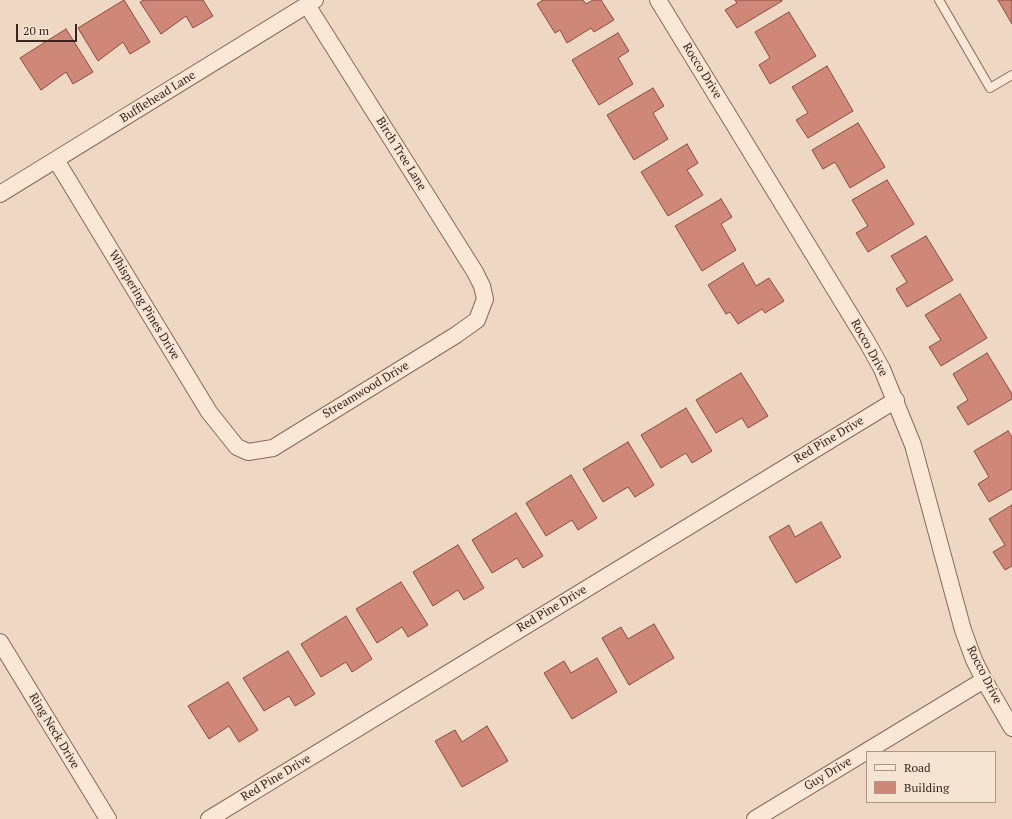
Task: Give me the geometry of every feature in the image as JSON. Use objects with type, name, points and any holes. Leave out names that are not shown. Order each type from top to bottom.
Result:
[{"type":"street","name":"Rocco Drive","points":[[658,0],[867,342],[896,400],[913,445],[963,630],[974,660],[1012,728]]},
{"type":"street","name":"Bufflehead Lane","points":[[0,194],[311,2]]},
{"type":"street","name":"Birch Tree Lane","points":[[311,2],[475,272],[482,286],[485,299],[483,307]]},
{"type":"street","name":"Whispering Pines Drive","points":[[56,160],[209,412],[237,447]]},
{"type":"street","name":"Streamwood Drive","points":[[237,447],[248,452],[272,448],[469,327],[477,320],[483,307]]},
{"type":"street","name":"Red Pine Drive","points":[[209,819],[896,400]]},
{"type":"street","name":"Ring Neck Drive","points":[[0,642],[108,819]]},
{"type":"street","name":"Guy Drive","points":[[867,751],[984,680]]},
{"type":"street","name":"Guy Drive","points":[[755,819],[866,752]]},
{"type":"lane","points":[[939,0],[990,88],[1012,75]]},
{"type":"building","points":[[124,0],[150,42],[130,54],[123,42],[98,61],[78,28]]},
{"type":"building","points":[[144,0],[203,0],[213,16],[193,28],[186,16],[161,34],[140,2]]},
{"type":"building","points":[[543,0],[583,0],[586,4],[593,0],[601,0],[614,20],[594,32],[591,28],[567,43],[560,30],[555,33],[537,4]]},
{"type":"building","points":[[735,0],[782,1],[737,28],[725,10],[737,3]]},
{"type":"building","points":[[998,0],[1012,0],[1012,24]]},
{"type":"building","points":[[789,12],[816,56],[770,84],[759,65],[770,58],[755,32]]},
{"type":"building","points":[[66,29],[93,72],[73,84],[66,72],[41,90],[20,58]]},
{"type":"building","points":[[618,33],[629,51],[618,58],[633,84],[599,105],[572,60]]},
{"type":"building","points":[[827,66],[853,111],[808,138],[796,120],[808,113],[792,87]]},
{"type":"building","points":[[653,88],[664,106],[653,113],[668,139],[634,160],[607,115]]},
{"type":"building","points":[[858,123],[885,167],[850,188],[835,162],[823,169],[812,150]]},
{"type":"building","points":[[687,144],[698,163],[687,170],[703,195],[668,216],[641,172]]},
{"type":"building","points":[[887,180],[914,224],[868,252],[856,233],[868,226],[852,200]]},
{"type":"building","points":[[721,199],[732,217],[721,224],[736,250],[702,271],[675,226]]},
{"type":"building","points":[[926,236],[953,280],[907,307],[896,289],[907,282],[891,256]]},
{"type":"building","points":[[743,263],[756,286],[769,278],[784,301],[765,313],[762,309],[738,324],[730,312],[726,314],[708,285]]},
{"type":"building","points":[[960,294],[987,338],[941,366],[929,347],[941,340],[925,315]]},
{"type":"building","points":[[987,353],[1012,394],[1012,399],[968,425],[957,407],[968,400],[953,374]]},
{"type":"building","points":[[741,373],[768,416],[748,428],[742,418],[716,433],[696,400]]},
{"type":"building","points":[[686,408],[712,451],[692,463],[686,453],[661,468],[641,435]]},
{"type":"building","points":[[1008,431],[1012,437],[1012,489],[989,502],[978,484],[989,477],[974,451]]},
{"type":"building","points":[[628,442],[654,485],[635,497],[628,487],[603,502],[583,469]]},
{"type":"building","points":[[571,475],[597,518],[578,530],[572,520],[546,536],[526,503]]},
{"type":"building","points":[[1012,505],[1012,566],[1005,570],[993,552],[1005,545],[989,519]]},
{"type":"building","points":[[516,513],[543,556],[523,568],[517,558],[492,573],[472,540]]},
{"type":"building","points":[[821,522],[841,557],[796,583],[769,537],[789,525],[795,537]]},
{"type":"building","points":[[458,545],[484,588],[464,600],[458,590],[433,606],[413,572]]},
{"type":"building","points":[[401,582],[428,625],[408,637],[402,627],[377,643],[356,609]]},
{"type":"building","points":[[346,616],[372,659],[352,672],[346,662],[321,677],[301,644]]},
{"type":"building","points":[[654,624],[674,658],[629,685],[602,638],[621,627],[628,639]]},
{"type":"building","points":[[288,651],[315,694],[295,706],[289,696],[264,711],[243,678]]},
{"type":"building","points":[[597,658],[617,692],[572,719],[544,673],[564,661],[571,673]]},
{"type":"building","points":[[228,682],[258,730],[239,742],[229,726],[209,739],[188,706]]},
{"type":"building","points":[[487,726],[508,761],[462,787],[435,741],[455,730],[462,742]]}]
